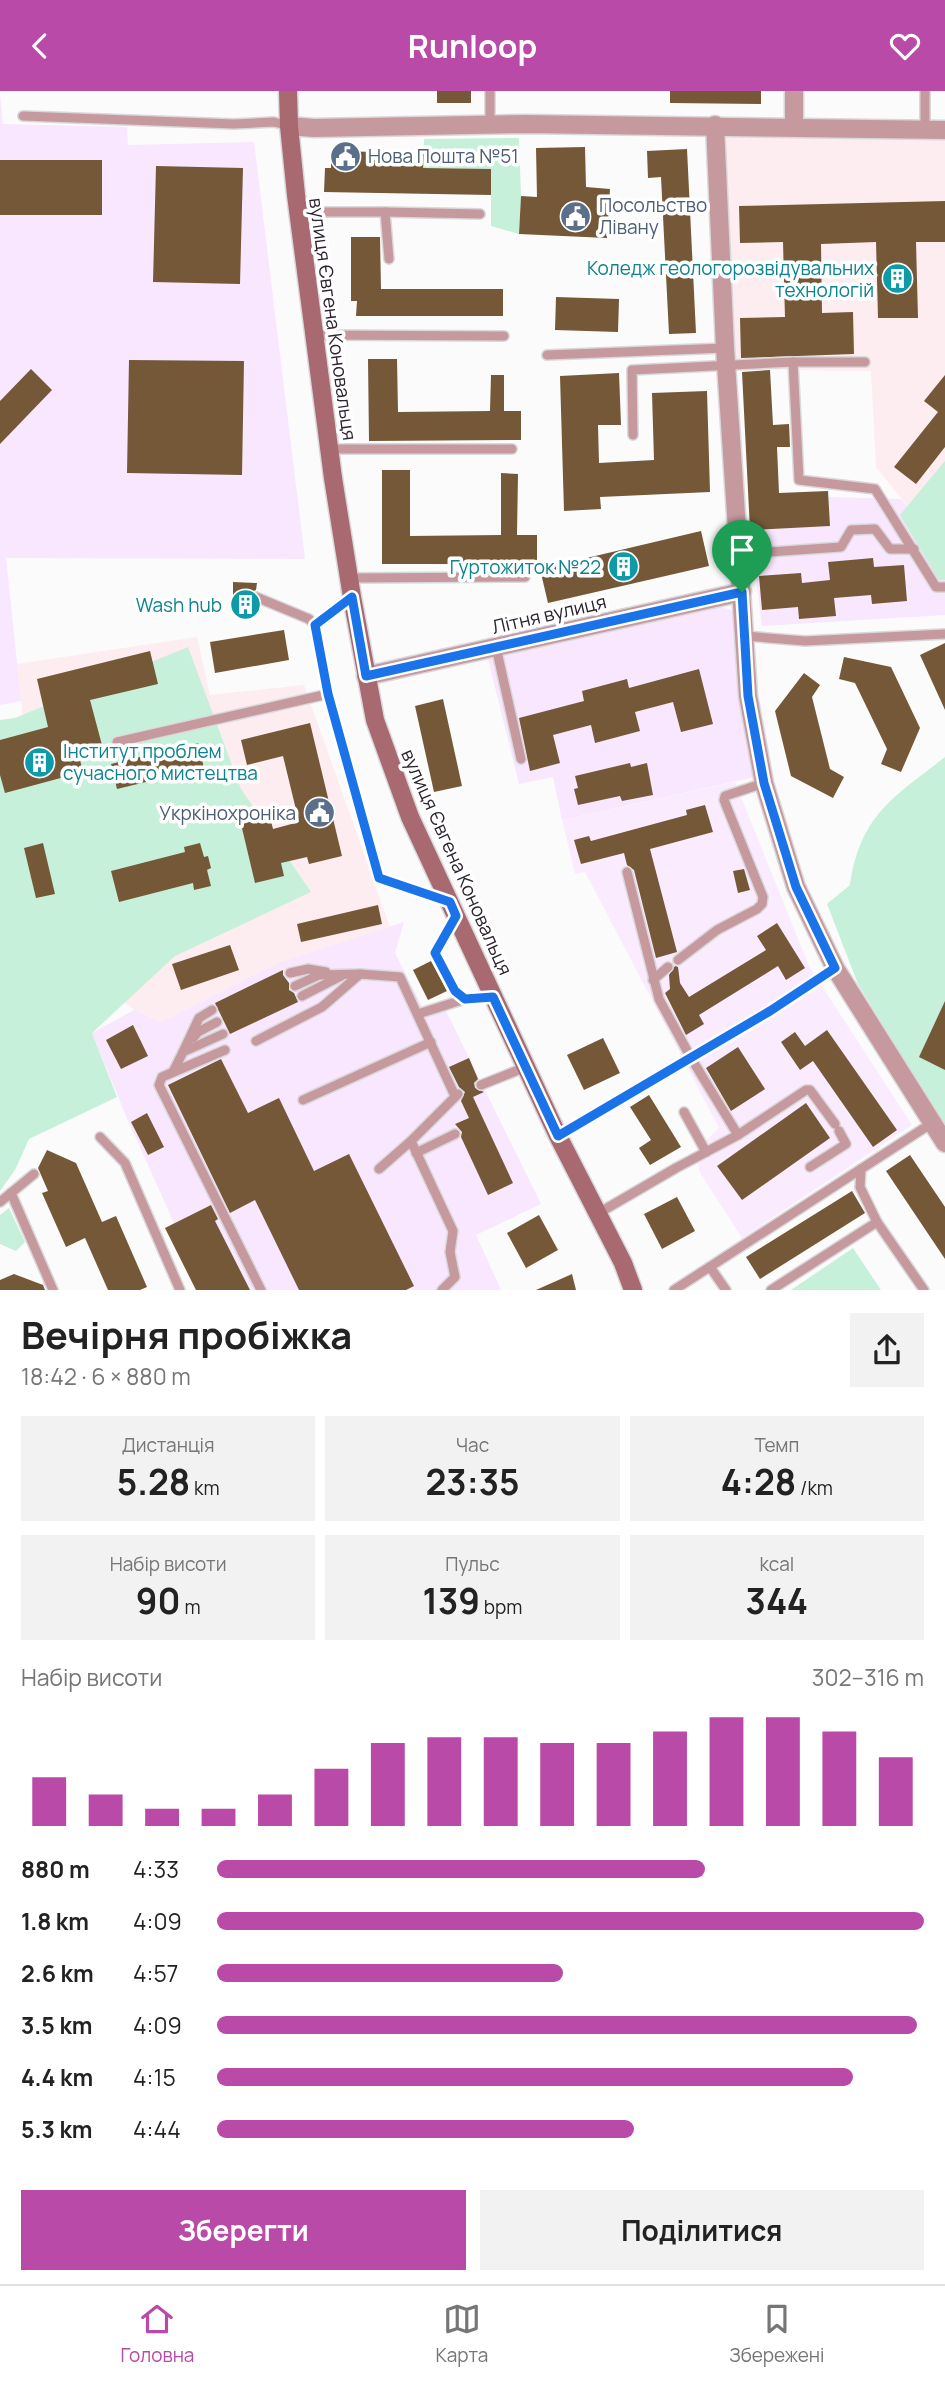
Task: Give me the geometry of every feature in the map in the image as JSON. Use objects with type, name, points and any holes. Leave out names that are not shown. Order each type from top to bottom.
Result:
[{"type":"main road","name":"вулиця Євгена Коновальця","points":[[288,91],[298,212],[314,335],[352,597],[375,720],[394,777],[453,909],[558,1136],[623,1263],[633,1290]]},
{"type":"street","points":[[794,91],[794,127]]},
{"type":"street","points":[[289,126],[715,125],[945,130]]},
{"type":"street","points":[[715,125],[726,356],[741,554],[748,696],[764,783],[796,887],[835,968],[945,1143]]},
{"type":"street","name":"Літня вулиця","points":[[366,676],[742,592]]},
{"type":"lane","points":[[490,91],[490,124]]},
{"type":"lane","points":[[925,91],[925,130]]},
{"type":"lane","points":[[23,116],[234,124],[274,122],[289,126]]},
{"type":"lane","points":[[298,212],[481,214]]},
{"type":"lane","points":[[385,212],[389,259]]},
{"type":"lane","points":[[314,335],[504,336]]},
{"type":"lane","points":[[547,355],[726,356],[793,362],[865,362]]},
{"type":"lane","points":[[633,435],[632,370],[726,356]]},
{"type":"lane","points":[[793,362],[799,480],[875,489],[936,587],[945,587]]},
{"type":"lane","points":[[330,449],[512,449]]},
{"type":"lane","points":[[741,554],[841,547],[851,530],[875,529],[890,549],[914,549]]},
{"type":"lane","points":[[349,578],[525,577]]},
{"type":"lane","points":[[256,597],[309,619],[315,625],[328,694],[379,878],[453,909],[435,953],[455,991],[465,999]]},
{"type":"lane","points":[[315,625],[352,597]]},
{"type":"lane","points":[[744,636],[805,641],[945,634]]},
{"type":"lane","points":[[496,647],[521,759]]},
{"type":"lane","points":[[117,742],[328,694]]},
{"type":"lane","points":[[678,960],[717,930],[762,904],[763,897],[724,800],[725,796],[764,783]]},
{"type":"lane","points":[[626,872],[659,999],[738,1135]]},
{"type":"lane","points":[[653,980],[668,967]]},
{"type":"lane","points":[[558,1136],[770,1011],[835,968]]},
{"type":"lane","points":[[290,973],[308,969],[345,974]]},
{"type":"lane","points":[[302,996],[345,974]]},
{"type":"lane","points":[[256,1041],[322,1007],[360,974]]},
{"type":"lane","points":[[295,986],[320,975],[400,977],[457,1095],[379,1169]]},
{"type":"lane","points":[[418,1014],[465,999],[493,997]]},
{"type":"lane","points":[[173,1072],[199,1018],[212,1010]]},
{"type":"lane","points":[[183,1052],[198,1032],[217,1022]]},
{"type":"lane","points":[[183,1052],[223,1034]]},
{"type":"lane","points":[[303,1100],[431,1042]]},
{"type":"lane","points":[[225,1050],[162,1077],[159,1085],[261,1290]]},
{"type":"lane","points":[[481,1085],[526,1067]]},
{"type":"lane","points":[[597,1215],[738,1135],[808,1089],[846,1141],[845,1146],[810,1167]]},
{"type":"lane","points":[[684,1112],[706,1152]]},
{"type":"lane","points":[[674,1290],[932,1123]]},
{"type":"lane","points":[[416,1153],[454,1133]]},
{"type":"lane","points":[[100,1137],[125,1163],[180,1290]]},
{"type":"lane","points":[[411,1141],[453,1231],[450,1252],[455,1277],[442,1290]]},
{"type":"lane","points":[[862,1169],[860,1187],[877,1222],[925,1290]]},
{"type":"lane","points":[[0,1202],[34,1174]]},
{"type":"lane","points":[[11,1193],[53,1290]]},
{"type":"lane","points":[[771,1290],[877,1222]]},
{"type":"lane","points":[[710,1267],[726,1290]]},
{"type":"shaded area","points":[[0,94],[3,124],[127,127],[128,145],[254,142],[305,559],[6,558],[21,701],[0,705]]},
{"type":"shaded area","points":[[722,136],[945,136],[945,552],[876,467],[871,371],[732,369]]},
{"type":"shaded area","points":[[828,497],[901,499],[945,552],[945,615],[762,626],[750,530],[829,526]]},
{"type":"shaded area","points":[[721,607],[731,610],[738,621],[755,777],[562,820],[553,777],[519,784],[488,659]]},
{"type":"shaded area","points":[[197,637],[210,695],[304,685],[390,927],[280,962],[161,1022],[134,1010],[105,987],[0,823],[23,720],[17,664]]},
{"type":"shaded area","points":[[735,782],[809,966],[912,1125],[742,1238],[699,1171],[697,1149],[719,1128],[585,872],[575,874],[562,820]]},
{"type":"shaded area","points":[[404,922],[395,953],[427,1016],[445,1009],[541,1204],[476,1235],[501,1290],[196,1290],[165,1228],[174,1223],[92,1033],[134,1010],[161,1022],[280,962]]},
{"type":"green space","points":[[519,138],[519,234],[491,226],[491,169],[423,168],[424,139]]},
{"type":"green space","points":[[945,461],[945,580],[939,580],[900,515]]},
{"type":"green space","points":[[188,647],[241,789],[311,892],[175,956],[92,1033],[117,1097],[29,1139],[15,1170],[0,1191],[0,720],[15,718]]},
{"type":"green space","points":[[945,757],[945,1126],[858,984],[827,904],[850,885],[862,841],[882,810]]},
{"type":"green space","points":[[9,1208],[25,1242],[16,1251],[0,1244],[0,1215]]},
{"type":"green space","points":[[853,1248],[881,1290],[791,1290]]},
{"type":"building","points":[[437,91],[471,91],[471,103],[437,103]]},
{"type":"building","points":[[670,91],[761,91],[761,104],[670,103]]},
{"type":"building","points":[[585,147],[586,187],[610,189],[607,238],[519,234],[521,196],[537,197],[536,148]]},
{"type":"building","points":[[687,149],[696,333],[669,334],[661,177],[648,178],[647,151]]},
{"type":"building","points":[[331,151],[424,153],[423,168],[491,169],[491,195],[324,192],[325,168],[331,168]]},
{"type":"building","points":[[0,160],[102,160],[102,215],[0,215]]},
{"type":"building","points":[[156,166],[243,168],[240,284],[153,282]]},
{"type":"building","name":"Коледж геологорозвідувальних технологій","points":[[945,201],[945,242],[916,242],[918,318],[878,318],[876,242],[821,244],[822,313],[853,312],[854,354],[741,358],[740,318],[785,317],[783,242],[740,243],[739,206]]},
{"type":"building","points":[[351,237],[380,237],[381,289],[503,289],[503,316],[356,316],[357,301],[351,301]]},
{"type":"building","points":[[556,297],[619,299],[618,332],[555,330]]},
{"type":"building","points":[[368,359],[397,359],[398,412],[490,411],[491,375],[504,375],[504,411],[521,411],[521,440],[369,441]]},
{"type":"building","points":[[129,360],[244,361],[242,475],[127,473]]},
{"type":"building","points":[[31,369],[52,390],[0,444],[0,401]]},
{"type":"building","points":[[770,370],[773,425],[789,424],[790,447],[777,447],[779,493],[828,491],[830,526],[750,530],[742,372]]},
{"type":"building","points":[[619,373],[621,425],[598,425],[599,463],[654,460],[652,393],[707,391],[710,492],[600,497],[601,509],[564,511],[560,376]]},
{"type":"building","points":[[945,375],[945,447],[916,484],[894,467],[938,412],[924,401]]},
{"type":"building","points":[[382,470],[410,470],[410,536],[501,535],[501,473],[518,474],[517,535],[537,535],[537,564],[382,564]]},
{"type":"building","name":"Гуртожиток №22","points":[[701,531],[709,566],[548,603],[540,569]]},
{"type":"building","points":[[873,558],[874,567],[904,565],[907,601],[872,604],[871,595],[834,598],[836,616],[799,619],[798,607],[762,610],[759,576],[801,573],[802,583],[830,580],[828,562]]},
{"type":"building","name":"Wash hub","points":[[233,582],[257,583],[256,590],[251,592],[249,597],[256,605],[256,613],[233,613]]},
{"type":"building","points":[[284,630],[289,660],[215,673],[210,642]]},
{"type":"building","points":[[945,643],[945,710],[920,655]]},
{"type":"building","points":[[150,651],[158,684],[90,700],[102,745],[78,752],[83,772],[5,793],[0,775],[0,740],[48,727],[37,679]]},
{"type":"building","points":[[844,657],[891,667],[920,728],[901,772],[881,764],[887,749],[855,683],[839,679]]},
{"type":"building","points":[[699,669],[713,724],[681,732],[673,702],[635,712],[640,731],[595,743],[591,725],[553,735],[560,763],[530,771],[519,718],[584,701],[582,691],[627,679],[629,688]]},
{"type":"building","points":[[804,673],[820,685],[812,697],[830,769],[844,777],[833,798],[791,776],[775,711]]},
{"type":"building","points":[[443,699],[462,786],[434,792],[415,706]]},
{"type":"building","points":[[310,723],[342,856],[309,864],[307,857],[281,863],[284,876],[255,883],[241,824],[270,817],[273,829],[299,822],[283,756],[247,765],[241,740]]},
{"type":"building","points":[[198,743],[204,768],[117,789],[111,764]]},
{"type":"building","points":[[630,763],[631,767],[647,763],[653,795],[622,801],[620,796],[578,805],[574,789],[578,788],[575,776]]},
{"type":"building","points":[[705,805],[713,832],[650,849],[677,952],[656,958],[634,870],[627,865],[624,853],[581,864],[574,840],[589,836],[591,841],[687,815],[686,810]]},
{"type":"building","points":[[43,843],[55,894],[36,898],[24,848]]},
{"type":"building","points":[[200,843],[204,857],[208,856],[211,868],[207,870],[211,886],[194,890],[193,883],[119,902],[111,871],[185,852],[184,847]]},
{"type":"building","points":[[744,869],[750,890],[738,893],[733,871]]},
{"type":"building","points":[[378,905],[382,924],[301,942],[297,924]]},
{"type":"building","points":[[777,923],[805,968],[786,980],[778,966],[699,1015],[704,1024],[686,1035],[665,993],[670,989],[669,975],[675,966],[678,967],[680,983],[689,997],[766,950],[757,936]]},
{"type":"building","points":[[230,945],[239,970],[181,990],[172,964]]},
{"type":"building","points":[[431,961],[447,991],[428,1000],[413,970]]},
{"type":"building","points":[[283,970],[289,990],[294,993],[298,1002],[230,1034],[215,1003]]},
{"type":"building","points":[[945,1001],[945,1070],[919,1057]]},
{"type":"building","points":[[133,1025],[148,1056],[121,1069],[106,1040]]},
{"type":"building","points":[[827,1030],[897,1130],[873,1147],[813,1061],[800,1070],[781,1042],[795,1032],[805,1046]]},
{"type":"building","points":[[603,1038],[620,1073],[584,1090],[567,1055]]},
{"type":"building","points":[[738,1047],[765,1089],[731,1111],[706,1068]]},
{"type":"building","points":[[469,1058],[478,1079],[474,1083],[475,1088],[484,1092],[473,1097],[513,1183],[488,1195],[461,1137],[462,1132],[455,1124],[469,1118],[461,1101],[465,1092],[459,1087],[449,1067]]},
{"type":"building","points":[[221,1059],[248,1113],[279,1098],[314,1171],[349,1154],[414,1286],[406,1290],[299,1290],[255,1200],[230,1213],[168,1085]]},
{"type":"building","points":[[649,1095],[681,1147],[650,1165],[639,1148],[651,1140],[630,1107]]},
{"type":"building","points":[[806,1103],[830,1138],[742,1200],[717,1166]]},
{"type":"building","points":[[147,1113],[164,1147],[148,1155],[131,1122]]},
{"type":"building","points":[[47,1150],[76,1163],[102,1222],[116,1216],[147,1287],[140,1290],[108,1290],[85,1238],[66,1247],[42,1193],[48,1191],[38,1168]]},
{"type":"building","points":[[910,1155],[945,1207],[945,1259],[886,1171]]},
{"type":"building","points":[[852,1191],[865,1213],[760,1279],[746,1257]]},
{"type":"building","points":[[677,1197],[695,1231],[662,1249],[644,1214]]},
{"type":"building","points":[[211,1205],[218,1219],[215,1221],[250,1290],[196,1290],[165,1228]]},
{"type":"building","points":[[539,1215],[558,1250],[526,1268],[507,1233]]},
{"type":"building","points":[[14,1274],[43,1285],[45,1290],[0,1290],[0,1280]]},
{"type":"building","points":[[572,1274],[576,1290],[536,1290]]},
{"type":"place","name":"Нова Пошта №51","points":[[345,156]]},
{"type":"place","name":"Посольство Лівану","points":[[576,216]]},
{"type":"place","name":"Коледж геологорозвідувальних технологій","points":[[897,279]]},
{"type":"place","name":"Гуртожиток №22","points":[[624,567]]},
{"type":"place","name":"Wash hub","points":[[245,605]]},
{"type":"place","name":"Інститут проблем сучасного мистецтва","points":[[40,762]]},
{"type":"place","name":"Укркінохроніка","points":[[319,813]]},
{"type":"route","points":[[742,592],[748,696],[764,783],[796,887],[835,968],[770,1011],[558,1136],[493,997],[465,999],[455,991],[435,953],[456,916],[450,902],[379,878],[328,694],[315,625],[352,597],[366,676],[742,592]]}]
